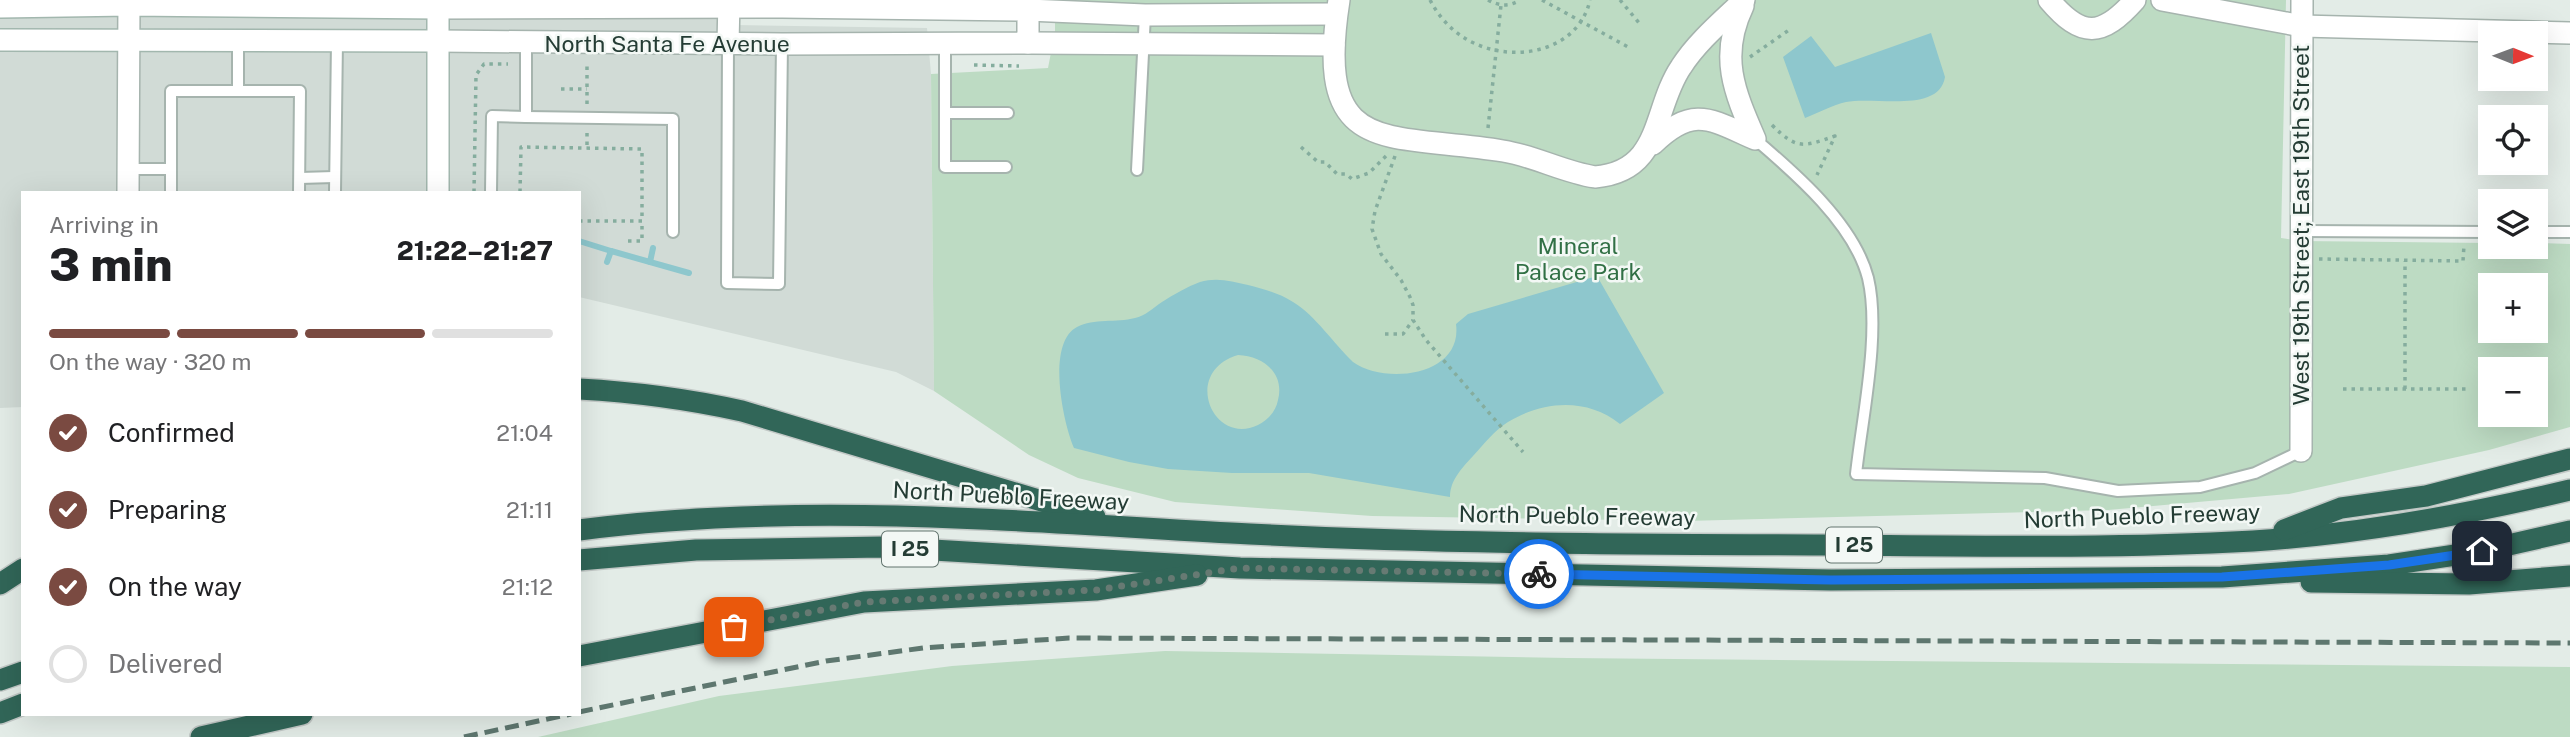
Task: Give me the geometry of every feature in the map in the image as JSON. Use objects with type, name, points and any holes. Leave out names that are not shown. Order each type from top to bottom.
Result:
[{"type":"highway","points":[[581,389],[625,391],[699,401],[742,411],[1028,498],[1134,527]]},
{"type":"highway","points":[[2257,541],[2340,508],[2426,495],[2570,459]]},
{"type":"highway","name":"North Pueblo Freeway","points":[[581,530],[734,516],[837,515],[1398,540],[2139,545],[2257,541],[2375,528],[2498,507],[2570,489]]},
{"type":"highway","name":"I 25","points":[[581,560],[696,550],[882,547],[1240,568],[1831,580],[2222,577],[2389,565],[2482,551],[2570,531]]},
{"type":"highway","points":[[581,656],[864,602],[1096,590],[1240,568]]},
{"type":"highway","points":[[0,584],[21,570]]},
{"type":"highway","points":[[2222,577],[2420,584],[2529,581],[2570,576]]},
{"type":"highway","points":[[0,680],[21,673]]},
{"type":"highway","points":[[0,713],[21,706]]},
{"type":"highway","points":[[201,737],[293,716]]},
{"type":"street","name":"North Santa Fe Avenue","points":[[1745,0],[1735,23],[1730,66],[1733,84],[1755,139]]},
{"type":"street","name":"North Santa Fe Avenue","points":[[1646,150],[1658,125],[1671,83],[1681,66],[1745,0]]},
{"type":"street","points":[[2049,0],[2064,18],[2077,26],[2091,29],[2113,22],[2135,0]]},
{"type":"street","points":[[2162,0],[2294,25],[2570,33]]},
{"type":"street","name":"West 19th Street; East 19th Street","points":[[2301,450],[2300,231],[2294,25],[2302,0]]},
{"type":"street","name":"North Santa Fe Avenue","points":[[0,7],[129,3],[1028,5],[1145,15],[1338,7],[1334,71],[1338,92],[1347,112],[1359,125],[1385,137],[1531,157],[1595,177],[1621,172],[1633,164],[1671,126],[1693,119],[1715,123],[1755,139]]},
{"type":"street","points":[[128,191],[129,3]]},
{"type":"street","points":[[437,188],[438,4]]},
{"type":"street","points":[[728,44],[729,4]]},
{"type":"street","points":[[1028,5],[1028,43]]},
{"type":"street","name":"North Santa Fe Avenue","points":[[0,40],[438,41],[526,54],[728,44],[1334,45]]},
{"type":"lane","points":[[1137,170],[1145,15]]},
{"type":"lane","points":[[238,40],[238,91]]},
{"type":"lane","points":[[335,191],[337,41]]},
{"type":"lane","points":[[945,43],[944,167],[1006,167]]},
{"type":"lane","points":[[728,44],[727,283],[779,284],[782,44]]},
{"type":"lane","points":[[526,54],[526,117]]},
{"type":"lane","points":[[171,191],[171,91],[300,91],[299,191]]},
{"type":"lane","points":[[945,113],[1008,113]]},
{"type":"lane","points":[[491,191],[492,116],[673,119],[673,232]]},
{"type":"lane","points":[[1755,139],[1796,174],[1836,219],[1854,246],[1867,277],[1872,309],[1871,344],[1856,474],[2045,478],[2118,491],[2200,487],[2255,473],[2301,450]]},
{"type":"lane","points":[[128,169],[171,169]]},
{"type":"lane","points":[[300,178],[334,177]]},
{"type":"lane","points":[[2300,231],[2478,232]]},
{"type":"lane","points":[[2548,232],[2570,232]]},
{"type":"path","points":[[1430,0],[1444,22],[1453,30],[1476,44],[1496,50],[1537,50],[1553,46],[1565,39],[1582,21],[1590,0]]},
{"type":"path","points":[[1488,0],[1501,5],[1514,4],[1520,0]]},
{"type":"path","points":[[1542,0],[1630,48]]},
{"type":"path","points":[[1620,0],[1640,24]]},
{"type":"path","points":[[1486,149],[1501,5]]},
{"type":"path","points":[[1742,61],[1789,30]]},
{"type":"path","points":[[474,191],[476,75],[484,64],[526,54]]},
{"type":"path","points":[[575,64],[587,64],[587,118]]},
{"type":"path","points":[[945,65],[1018,66]]},
{"type":"path","points":[[561,89],[587,89]]},
{"type":"path","points":[[1769,122],[1784,137],[1799,145],[1835,136],[1810,190]]},
{"type":"path","points":[[520,191],[521,147],[642,149],[642,241],[626,240]]},
{"type":"path","points":[[1301,147],[1337,174],[1346,174],[1352,179],[1369,173],[1382,158],[1398,149],[1375,211],[1372,229],[1381,254],[1410,297],[1413,320],[1426,340],[1523,452]]},
{"type":"path","points":[[581,221],[642,221]]},
{"type":"path","points":[[2317,259],[2463,261],[2464,232]]},
{"type":"path","points":[[2405,261],[2405,389]]},
{"type":"path","points":[[1385,334],[1402,334],[1413,320]]},
{"type":"path","points":[[2343,389],[2468,389]]},
{"type":"shaded area","points":[[0,0],[735,0],[736,25],[927,28],[931,74],[934,391],[896,372],[581,297],[581,191],[21,191],[21,407],[0,408]]},
{"type":"green space","name":"Mineral Palace Park","points":[[1055,0],[2286,0],[2281,238],[2300,241],[2478,243],[2478,259],[2548,259],[2548,243],[2570,244],[2570,427],[2489,450],[2289,494],[2108,510],[1686,521],[1372,516],[1175,502],[1078,478],[1029,455],[934,391],[931,74],[1048,68],[1055,32]]},
{"type":"green space","points":[[1165,651],[1568,658],[2570,667],[2570,737],[538,737],[719,696],[952,666]]},
{"type":"water","points":[[1931,33],[1945,77],[1940,88],[1931,96],[1904,101],[1846,102],[1805,118],[1783,57],[1811,36],[1835,67]]},
{"type":"water","points":[[1597,276],[1664,393],[1620,424],[1580,406],[1551,406],[1522,415],[1499,429],[1465,465],[1454,480],[1450,497],[1309,473],[1232,473],[1168,469],[1129,462],[1074,448],[1065,421],[1060,366],[1062,349],[1068,336],[1084,324],[1139,317],[1176,293],[1200,282],[1230,281],[1282,296],[1309,315],[1353,362],[1384,373],[1401,374],[1435,365],[1447,355],[1455,342],[1456,324],[1468,314]],"holes":[[[1238,355],[1247,356],[1270,368],[1275,374],[1279,390],[1275,408],[1268,418],[1258,425],[1242,429],[1228,426],[1217,417],[1210,405],[1207,390],[1211,376],[1221,364]]]},
{"type":"waterway","points":[[581,242],[611,251]]},
{"type":"waterway","points":[[650,262],[653,248]]},
{"type":"waterway","points":[[607,262],[611,251],[689,273]]},
{"type":"railway","points":[[581,712],[826,661],[923,648],[1069,638],[2570,643]]},
{"type":"railway","points":[[464,737],[562,716]]},
{"type":"way so far","points":[[734,627],[864,602],[1096,590],[1240,568],[1539,574]]},
{"type":"route","points":[[1539,574],[1831,580],[2222,577],[2389,565],[2482,551]]}]
